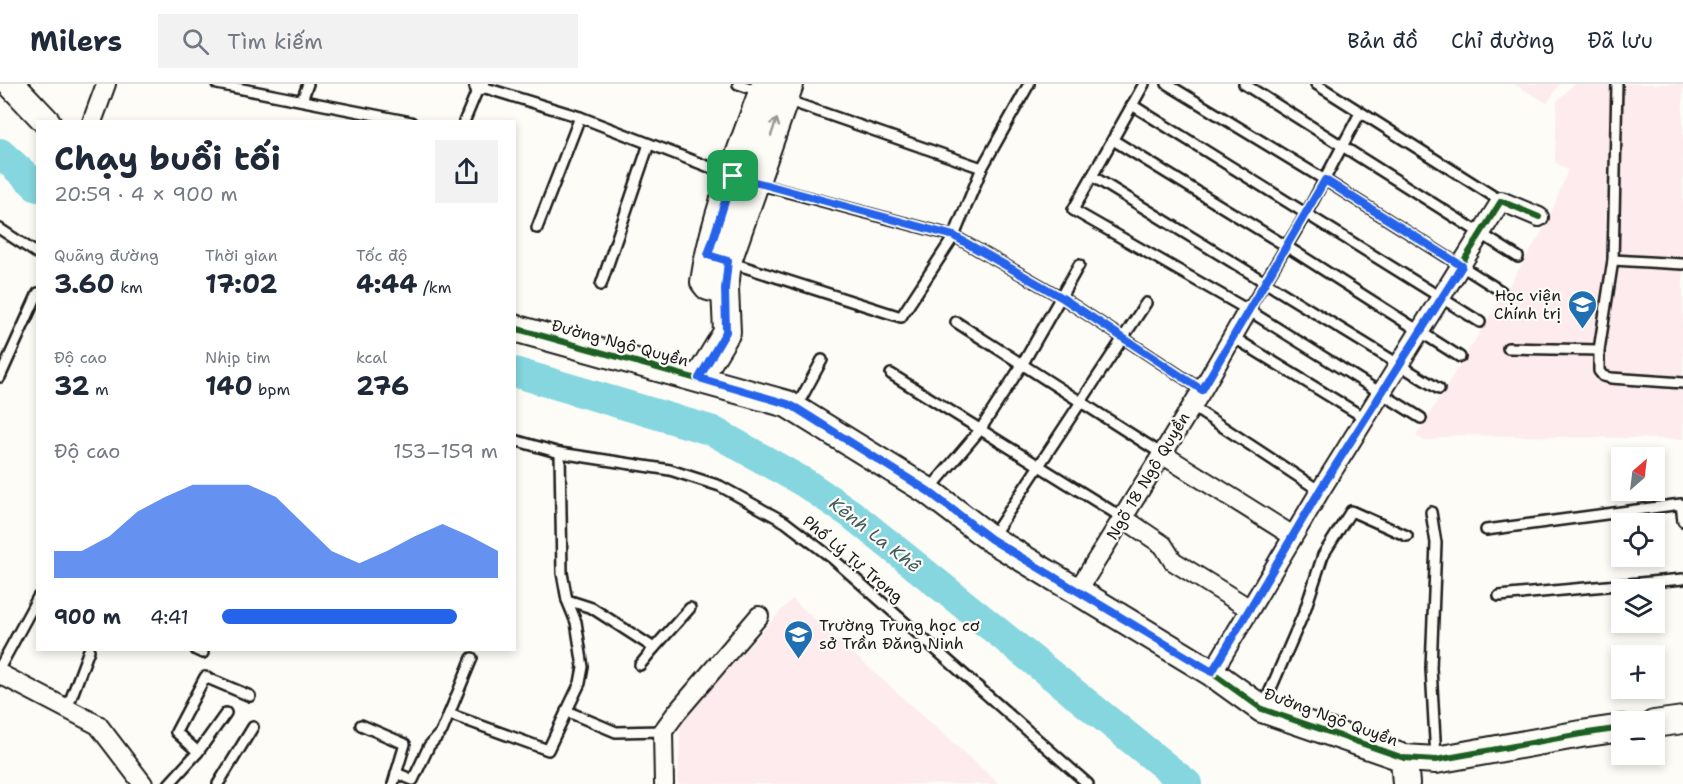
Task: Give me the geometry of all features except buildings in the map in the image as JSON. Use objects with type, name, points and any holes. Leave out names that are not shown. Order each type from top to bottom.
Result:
[{"type":"street","points":[[11,84],[45,120]]},
{"type":"street","points":[[93,120],[106,84]]},
{"type":"street","points":[[699,378],[726,332],[725,289],[708,287],[704,282],[718,258],[775,90]]},
{"type":"street","points":[[1212,672],[1320,490],[1501,201],[1539,218]]},
{"type":"street","name":"Ngõ 18 Ngô Quyền","points":[[1078,590],[1202,390],[1248,310]]},
{"type":"street","name":"Đường Ngô Quyền","points":[[516,329],[699,378],[796,408],[928,491],[991,539],[1212,672],[1262,710],[1405,774],[1436,760],[1611,730]]},
{"type":"street","points":[[1162,454],[1293,536]]},
{"type":"street","points":[[1123,518],[1163,545],[1173,561],[1250,609]]},
{"type":"street","points":[[664,784],[663,731],[759,616]]},
{"type":"street","points":[[0,674],[98,725],[143,784]]},
{"type":"street","points":[[1665,722],[1683,720]]},
{"type":"lane","points":[[217,84],[252,87],[302,100],[401,120]]},
{"type":"lane","points":[[302,100],[308,84]]},
{"type":"lane","points":[[738,84],[775,90],[982,168]]},
{"type":"lane","points":[[718,258],[901,317],[954,236],[982,168],[1029,84]]},
{"type":"lane","points":[[1144,84],[1073,210],[1248,310],[1421,418]]},
{"type":"lane","points":[[1167,84],[1501,291]]},
{"type":"lane","points":[[1244,84],[1518,257]]},
{"type":"lane","points":[[1316,84],[1501,201]]},
{"type":"lane","points":[[1617,84],[1612,260],[1599,350],[1599,370],[1603,376],[1683,383]]},
{"type":"lane","points":[[465,120],[479,85],[580,117],[743,180],[954,236],[1061,297],[1202,390]]},
{"type":"lane","points":[[1132,105],[1480,322]]},
{"type":"lane","name":"Ngõ 18 Ngô Quyền","points":[[1248,310],[1306,214],[1360,113]]},
{"type":"lane","points":[[537,228],[580,117]]},
{"type":"lane","points":[[1113,140],[1286,246],[1460,357]]},
{"type":"lane","points":[[601,285],[649,144]]},
{"type":"lane","points":[[1092,176],[1439,389]]},
{"type":"lane","points":[[0,229],[36,253]]},
{"type":"lane","points":[[1612,260],[1683,264]]},
{"type":"lane","points":[[928,491],[980,430],[1022,365],[1079,265]]},
{"type":"lane","points":[[0,377],[36,297]]},
{"type":"lane","points":[[991,539],[1146,303]]},
{"type":"lane","points":[[956,322],[1162,454]]},
{"type":"lane","points":[[1233,337],[1365,418]]},
{"type":"lane","points":[[1508,348],[1599,350]]},
{"type":"lane","points":[[796,408],[822,360]]},
{"type":"lane","points":[[891,374],[1123,518]]},
{"type":"lane","points":[[1191,406],[1320,490]]},
{"type":"lane","name":"Phố Lý Tự Trọng","points":[[516,441],[560,453],[670,470],[720,486],[785,522],[832,558],[1088,784]]},
{"type":"lane","points":[[449,714],[548,750],[580,683],[583,667],[576,622],[567,600],[562,573],[560,453]]},
{"type":"lane","points":[[1486,530],[1681,504],[1683,521]]},
{"type":"lane","points":[[1262,710],[1305,610],[1323,555],[1351,511],[1407,536]]},
{"type":"lane","points":[[1431,512],[1436,543],[1431,668],[1436,760]]},
{"type":"lane","points":[[1498,596],[1683,579]]},
{"type":"lane","points":[[567,600],[592,608],[654,648]]},
{"type":"lane","points":[[0,667],[36,601]]},
{"type":"lane","points":[[640,665],[690,608]]},
{"type":"lane","points":[[67,709],[89,651]]},
{"type":"lane","points":[[413,780],[429,747],[442,731],[472,658]]},
{"type":"lane","points":[[198,752],[176,732],[204,677],[250,696]]},
{"type":"lane","points":[[566,711],[616,732],[663,731]]},
{"type":"lane","points":[[169,784],[198,752],[226,713]]},
{"type":"lane","points":[[361,726],[405,744],[393,784]]},
{"type":"lane","points":[[218,784],[253,728]]},
{"type":"lane","points":[[396,773],[423,784]]},
{"type":"shaded area","points":[[1514,84],[1560,84],[1547,103]]},
{"type":"shaded area","name":"Học viện Chính trị","points":[[1575,84],[1683,84],[1683,439],[1456,435],[1425,441],[1416,436],[1547,224],[1568,170],[1555,162],[1557,101]]},
{"type":"shaded area","name":"Trường Trung học cơ sở Trần Đăng Ninh","points":[[792,599],[999,784],[678,784],[681,722]]},
{"type":"waterway","name":"Kênh La Khê","points":[[0,153],[36,185]]},
{"type":"waterway","name":"Kênh La Khê","points":[[516,373],[713,431],[805,483],[851,514],[1187,784]]},
{"type":"cycle path","points":[[1212,673],[1320,491],[1501,201],[1539,217]]},
{"type":"cycle path","points":[[516,329],[787,404],[928,491],[991,539],[1212,673],[1262,709],[1404,758],[1436,760],[1611,730]]},
{"type":"place","name":"Học viện Chính trị","points":[[1582,330]]},
{"type":"place","name":"Trường Trung học cơ sở Trần Đăng Ninh","points":[[798,660]]},
{"type":"route","points":[[733,176],[954,236],[1061,297],[1202,390],[1325,180],[1462,266],[1320,490],[1212,672],[991,539],[928,491],[796,408],[699,378],[726,332],[725,289],[728,261],[708,255],[733,176]]}]
